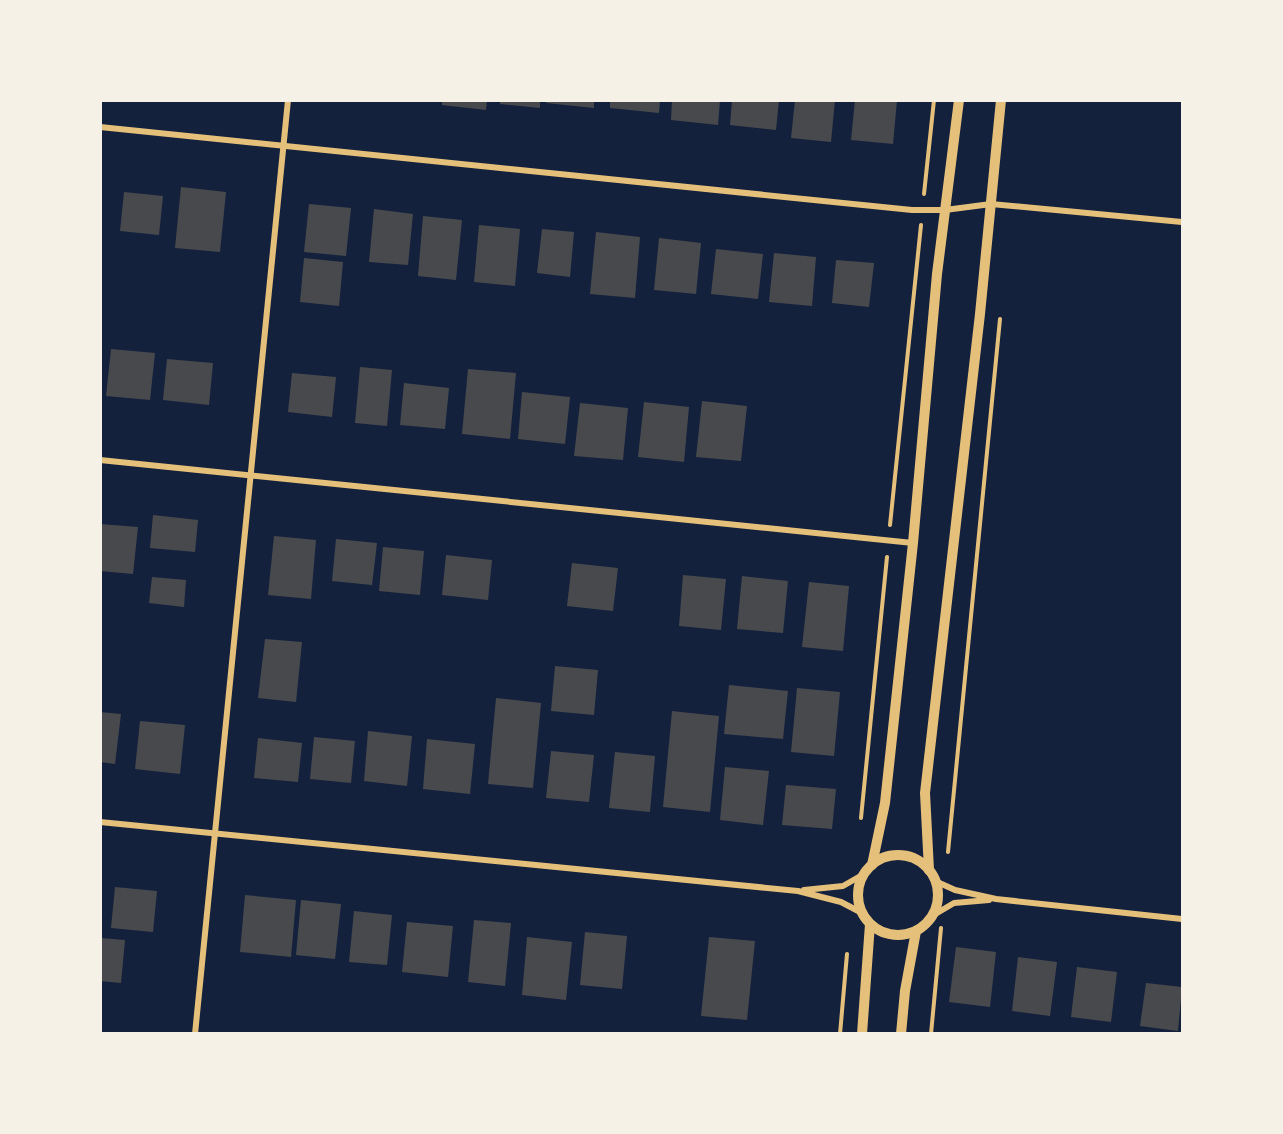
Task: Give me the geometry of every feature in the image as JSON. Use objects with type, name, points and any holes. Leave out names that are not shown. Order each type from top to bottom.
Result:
[{"type":"street","points":[[195,1034],[288,100]]},
{"type":"street","points":[[872,865],[885,803],[913,543],[937,274],[959,100]]},
{"type":"street","points":[[929,870],[925,793],[1001,100]]},
{"type":"street","points":[[100,128],[923,211],[991,204],[1182,222]]},
{"type":"street","points":[[100,460],[913,543]]},
{"type":"street","points":[[100,822],[798,891],[841,902],[862,913]]},
{"type":"street","points":[[798,891],[843,886],[864,874],[883,858],[908,856],[929,870],[940,883],[996,899],[1182,919]]},
{"type":"street","points":[[864,874],[859,886],[858,900],[862,913],[880,932],[894,935],[905,935],[916,931],[932,916],[954,903],[996,899]]},
{"type":"street","points":[[932,916],[940,883]]},
{"type":"street","points":[[862,1034],[870,924]]},
{"type":"street","points":[[901,1034],[905,991],[916,931]]},
{"type":"path","points":[[861,823],[934,100]]},
{"type":"path","points":[[940,883],[1001,311]]},
{"type":"path","points":[[931,1034],[943,909]]},
{"type":"path","points":[[840,1034],[847,953]]},
{"type":"building","points":[[442,100],[487,100],[486,110],[442,105]]},
{"type":"building","points":[[500,100],[540,100],[540,108],[500,104]]},
{"type":"building","points":[[547,100],[594,100],[594,108],[546,103]]},
{"type":"building","points":[[610,100],[660,100],[659,113],[610,108]]},
{"type":"building","points":[[672,100],[720,100],[718,125],[671,120]]},
{"type":"building","points":[[732,100],[779,100],[776,130],[730,125]]},
{"type":"building","points":[[795,100],[835,100],[831,142],[791,138]]},
{"type":"building","points":[[855,100],[897,100],[893,144],[851,140]]},
{"type":"building","points":[[181,187],[226,192],[220,252],[175,248]]},
{"type":"building","points":[[124,192],[163,196],[159,235],[120,231]]},
{"type":"building","points":[[309,204],[351,208],[346,256],[304,252]]},
{"type":"building","points":[[374,209],[413,214],[408,265],[369,262]]},
{"type":"building","points":[[423,216],[462,220],[456,280],[418,276]]},
{"type":"building","points":[[479,225],[520,229],[515,286],[474,282]]},
{"type":"building","points":[[542,229],[574,232],[570,277],[537,273]]},
{"type":"building","points":[[596,232],[640,237],[635,298],[590,294]]},
{"type":"building","points":[[659,238],[701,243],[696,294],[654,290]]},
{"type":"building","points":[[716,249],[763,254],[758,299],[711,294]]},
{"type":"building","points":[[774,253],[816,257],[812,306],[769,302]]},
{"type":"building","points":[[304,258],[343,262],[339,306],[300,302]]},
{"type":"building","points":[[836,260],[874,263],[869,307],[832,303]]},
{"type":"building","points":[[111,349],[155,353],[150,400],[106,396]]},
{"type":"building","points":[[167,359],[213,363],[209,405],[163,400]]},
{"type":"building","points":[[360,367],[392,370],[387,426],[355,423]]},
{"type":"building","points":[[468,369],[516,373],[510,439],[462,434]]},
{"type":"building","points":[[292,373],[336,377],[332,417],[288,412]]},
{"type":"building","points":[[404,383],[449,388],[445,429],[400,425]]},
{"type":"building","points":[[522,392],[570,397],[565,444],[518,439]]},
{"type":"building","points":[[702,401],[747,406],[741,461],[696,457]]},
{"type":"building","points":[[644,402],[689,407],[684,462],[638,457]]},
{"type":"building","points":[[580,403],[628,408],[623,460],[574,456]]},
{"type":"building","points":[[153,515],[198,520],[195,552],[150,548]]},
{"type":"building","points":[[100,524],[138,527],[133,574],[100,571]]},
{"type":"building","points":[[274,536],[316,540],[311,599],[268,595]]},
{"type":"building","points":[[336,539],[377,543],[372,585],[332,581]]},
{"type":"building","points":[[383,547],[424,551],[420,595],[379,591]]},
{"type":"building","points":[[446,555],[492,560],[488,600],[442,595]]},
{"type":"building","points":[[572,563],[618,568],[613,611],[567,606]]},
{"type":"building","points":[[683,575],[726,579],[721,630],[679,626]]},
{"type":"building","points":[[742,576],[788,581],[783,633],[737,629]]},
{"type":"building","points":[[152,577],[186,580],[184,607],[149,603]]},
{"type":"building","points":[[809,582],[849,586],[843,651],[802,647]]},
{"type":"building","points":[[265,639],[302,642],[296,702],[258,698]]},
{"type":"building","points":[[555,666],[598,670],[594,715],[551,711]]},
{"type":"building","points":[[729,685],[788,691],[783,739],[724,734]]},
{"type":"building","points":[[797,688],[840,692],[834,756],[791,752]]},
{"type":"building","points":[[496,698],[541,703],[533,788],[488,784]]},
{"type":"building","points":[[672,711],[719,716],[710,812],[663,807]]},
{"type":"building","points":[[100,712],[121,714],[115,764],[100,762]]},
{"type":"building","points":[[140,721],[185,725],[180,774],[135,769]]},
{"type":"building","points":[[368,731],[412,736],[407,786],[364,781]]},
{"type":"building","points":[[314,737],[355,741],[351,783],[310,779]]},
{"type":"building","points":[[258,738],[302,743],[298,782],[254,778]]},
{"type":"building","points":[[427,739],[475,744],[470,794],[423,789]]},
{"type":"building","points":[[551,751],[594,755],[589,802],[546,798]]},
{"type":"building","points":[[615,752],[655,756],[650,812],[609,808]]},
{"type":"building","points":[[725,767],[769,771],[763,825],[720,820]]},
{"type":"building","points":[[786,785],[836,789],[832,829],[782,825]]},
{"type":"building","points":[[115,887],[157,891],[153,932],[111,928]]},
{"type":"building","points":[[245,895],[296,900],[291,957],[240,952]]},
{"type":"building","points":[[301,900],[341,904],[335,959],[296,955]]},
{"type":"building","points":[[354,911],[392,915],[387,965],[349,962]]},
{"type":"building","points":[[474,920],[511,923],[505,986],[468,982]]},
{"type":"building","points":[[407,922],[453,926],[448,977],[402,972]]},
{"type":"building","points":[[585,932],[627,936],[622,989],[580,985]]},
{"type":"building","points":[[527,937],[572,942],[566,1000],[522,995]]},
{"type":"building","points":[[709,937],[755,941],[747,1020],[701,1016]]},
{"type":"building","points":[[100,938],[125,940],[121,983],[100,981]]},
{"type":"building","points":[[956,947],[996,952],[990,1007],[949,1002]]},
{"type":"building","points":[[1018,957],[1057,962],[1050,1016],[1012,1011]]},
{"type":"building","points":[[1077,967],[1117,972],[1111,1022],[1071,1017]]},
{"type":"building","points":[[1146,983],[1182,987],[1178,1031],[1140,1026]]}]
